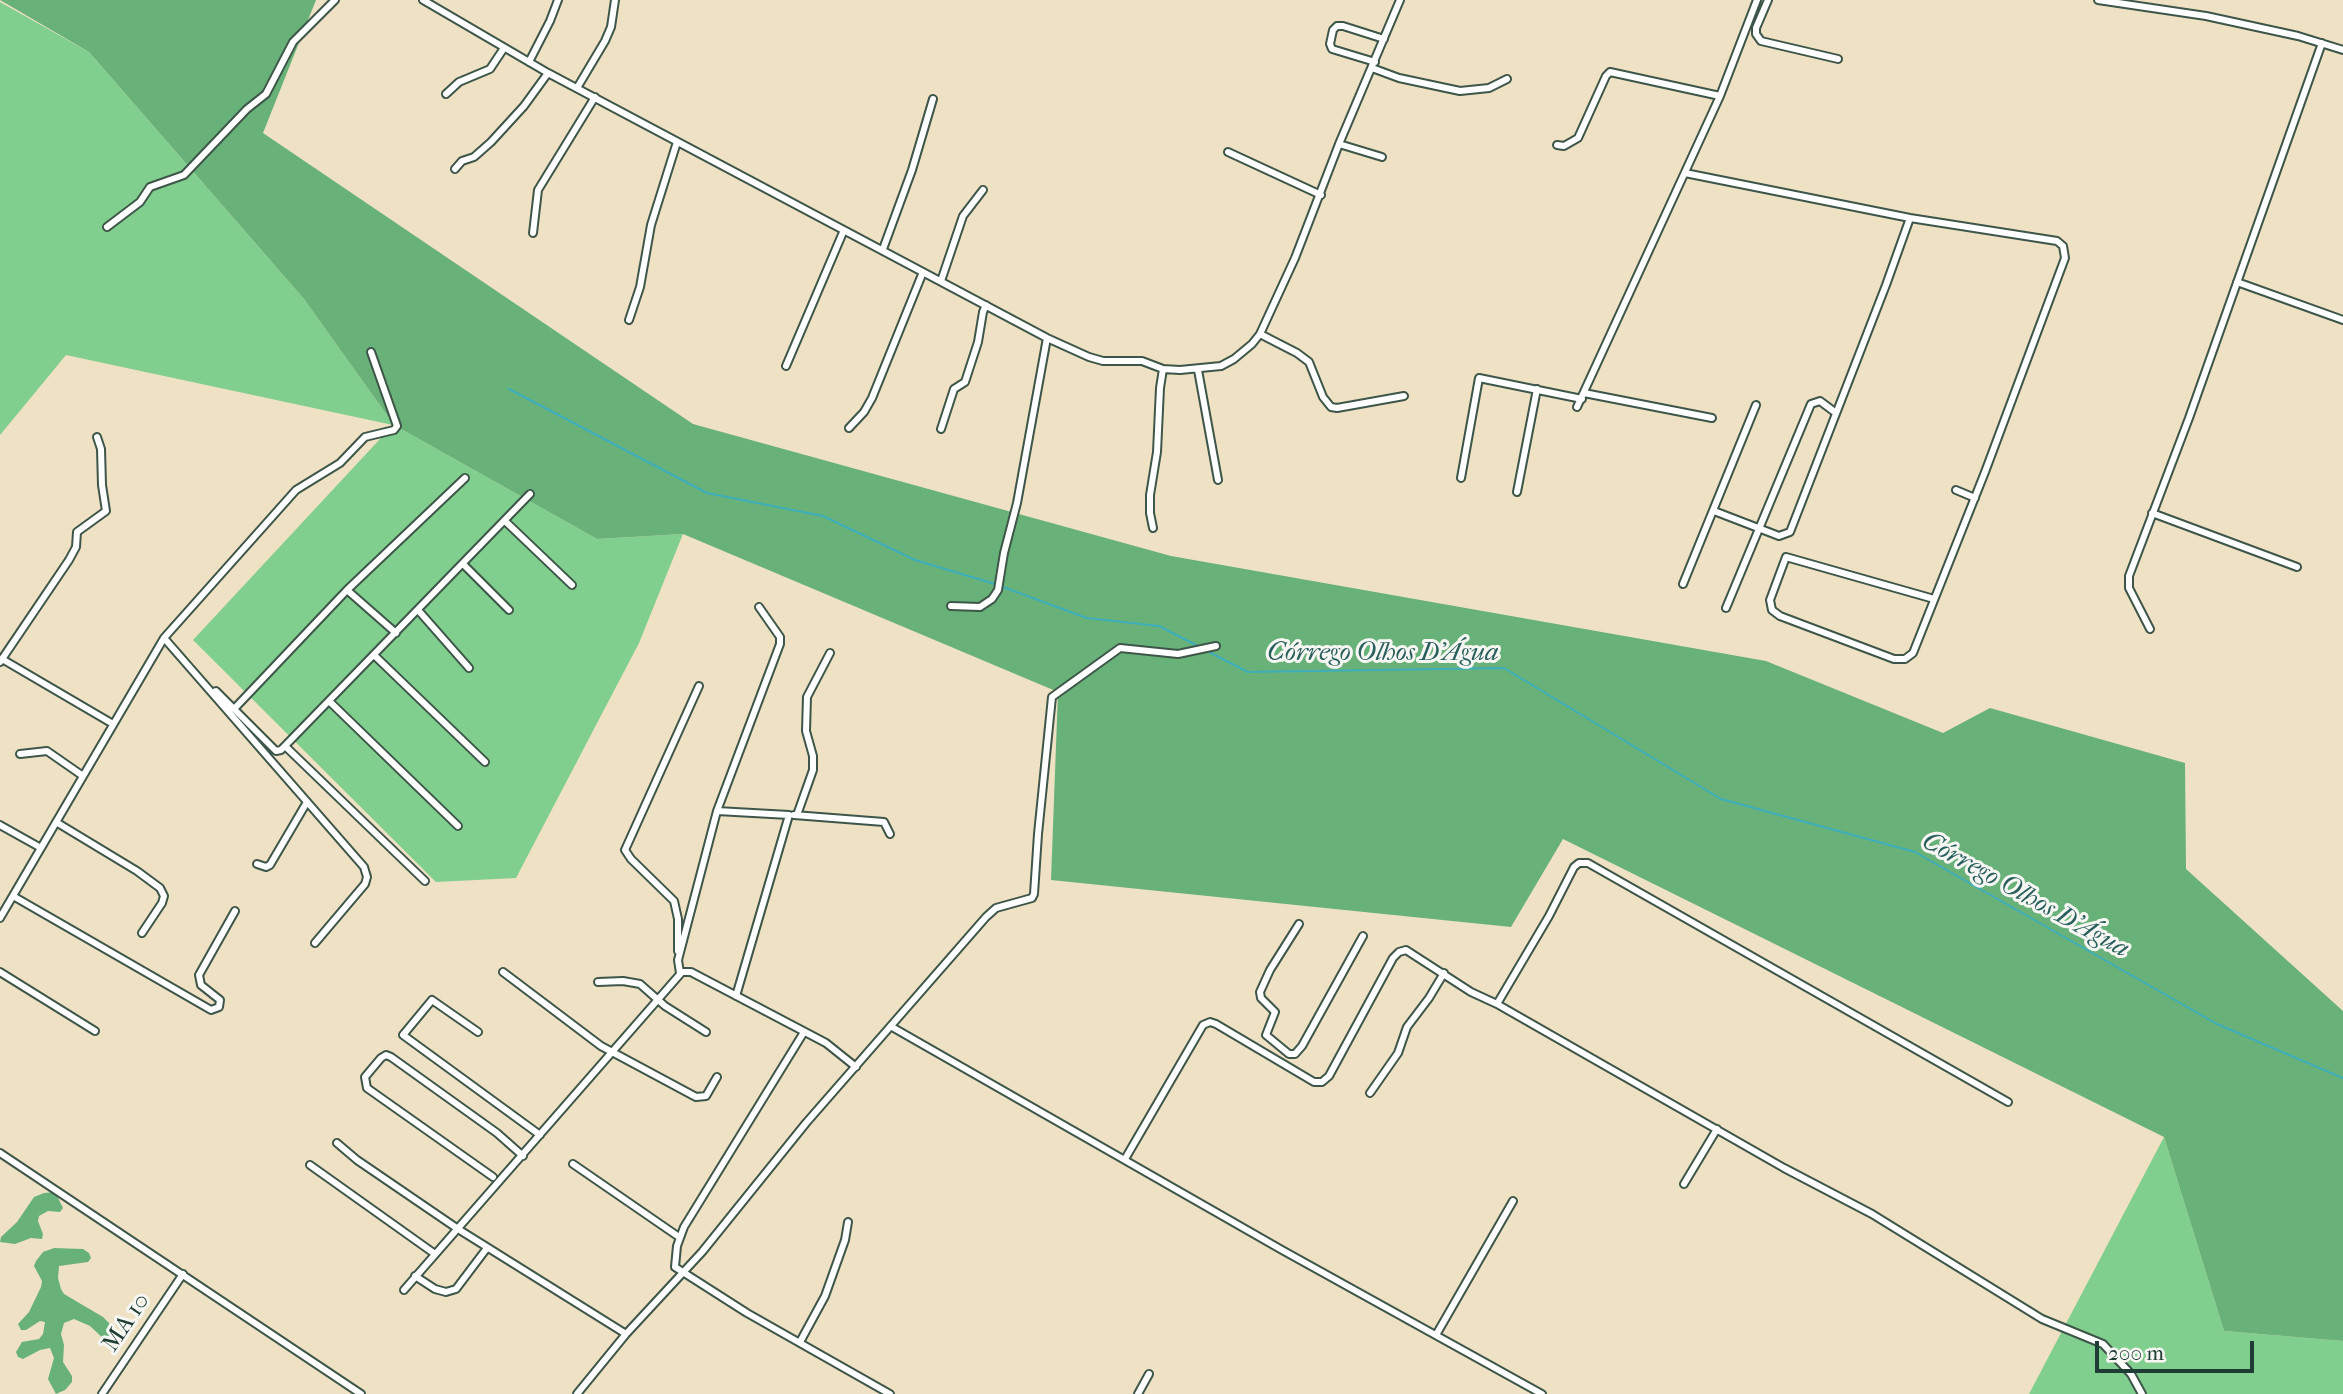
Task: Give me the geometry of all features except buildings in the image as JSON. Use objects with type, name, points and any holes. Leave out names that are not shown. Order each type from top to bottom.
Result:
[{"type":"street","points":[[107,227],[140,202],[150,187],[184,175],[247,109],[266,94],[292,41],[335,0]]},
{"type":"street","points":[[422,0],[548,73],[1047,338],[1103,361],[1142,361],[1163,369],[1198,370],[1221,366],[1234,359],[1260,334],[1321,195],[1339,144],[1400,0]]},
{"type":"street","points":[[529,62],[551,21],[558,0]]},
{"type":"street","points":[[577,88],[605,41],[611,27],[615,0]]},
{"type":"street","points":[[1577,407],[1720,96],[1757,0]]},
{"type":"street","points":[[1768,0],[1756,28],[1756,34],[1761,41],[1838,59]]},
{"type":"street","points":[[2098,0],[2206,16],[2343,50]]},
{"type":"street","points":[[1754,8],[1763,11]]},
{"type":"street","points":[[1384,39],[1337,26],[1333,30],[1330,44],[1332,49],[1399,78],[1470,91],[1489,88],[1507,79]]},
{"type":"street","points":[[2150,629],[2128,583],[2322,43]]},
{"type":"street","points":[[446,94],[458,82],[490,69],[504,48]]},
{"type":"street","points":[[1558,145],[1564,146],[1578,138],[1610,72],[1720,96]]},
{"type":"street","points":[[455,169],[462,161],[474,157],[491,142],[524,106],[548,73]]},
{"type":"street","points":[[533,233],[538,190],[595,97]]},
{"type":"street","points":[[883,249],[912,170],[933,99]]},
{"type":"street","points":[[629,320],[640,287],[651,225],[677,142]]},
{"type":"street","points":[[1339,144],[1382,157]]},
{"type":"street","points":[[1228,152],[1321,195]]},
{"type":"street","points":[[1685,173],[1910,218],[2057,241],[2065,250],[2065,258],[1975,498],[1913,653],[1899,660],[1780,616],[1772,610],[1770,600],[1786,556],[1934,599]]},
{"type":"street","points":[[940,281],[963,216],[983,190]]},
{"type":"street","points":[[1714,511],[1781,537],[1790,533],[1910,218]]},
{"type":"street","points":[[786,366],[844,230]]},
{"type":"street","points":[[849,428],[864,412],[872,398],[923,272]]},
{"type":"street","points":[[2237,282],[2343,320]]},
{"type":"street","points":[[941,429],[954,389],[965,382],[986,305]]},
{"type":"street","points":[[1260,334],[1309,362],[1323,397],[1331,407],[1404,396]]},
{"type":"street","points":[[951,606],[979,607],[992,599],[998,590],[1047,338]]},
{"type":"street","points":[[0,918],[164,638],[296,490],[340,463],[365,437],[394,430],[397,426],[371,352]]},
{"type":"street","points":[[1153,528],[1150,495],[1157,452],[1163,369]]},
{"type":"street","points":[[1198,370],[1218,480]]},
{"type":"street","points":[[1461,478],[1479,378],[1712,418]]},
{"type":"street","points":[[1517,492],[1537,389]]},
{"type":"street","points":[[1726,608],[1811,404],[1820,401],[1836,413]]},
{"type":"street","points":[[1683,584],[1756,405]]},
{"type":"street","points":[[97,437],[101,449],[106,511],[78,532],[76,547],[69,560],[1,661],[113,724]]},
{"type":"street","points":[[234,709],[346,590],[464,478]]},
{"type":"street","points":[[1956,490],[1975,498]]},
{"type":"street","points":[[212,693],[216,691],[278,752],[530,494]]},
{"type":"street","points":[[2152,513],[2297,567]]},
{"type":"street","points":[[505,521],[572,585]]},
{"type":"street","points":[[463,564],[509,610]]},
{"type":"street","points":[[346,590],[396,633]]},
{"type":"street","points":[[678,960],[717,811],[780,644],[780,637],[759,607]]},
{"type":"street","points":[[418,610],[469,668]]},
{"type":"street","points":[[164,638],[364,867],[367,877],[365,884],[315,943]]},
{"type":"street","points":[[577,1394],[986,916],[996,908],[1028,900],[1034,894],[1052,697],[1121,648],[1178,654],[1216,646]]},
{"type":"street","points":[[736,996],[793,815],[813,770],[813,756],[805,720],[807,697],[830,653]]},
{"type":"street","points":[[374,655],[485,762]]},
{"type":"street","points":[[680,973],[674,901],[625,850],[699,686]]},
{"type":"street","points":[[329,701],[458,826]]},
{"type":"street","points":[[285,746],[425,881]]},
{"type":"street","points":[[20,754],[47,751],[83,776]]},
{"type":"street","points":[[257,864],[266,867],[270,865],[307,802]]},
{"type":"street","points":[[717,811],[884,822],[890,834]]},
{"type":"street","points":[[56,822],[160,888],[164,896],[162,902],[142,933]]},
{"type":"street","points":[[0,825],[41,848]]},
{"type":"street","points":[[1497,1004],[1549,916],[1574,867],[1579,863],[1588,863],[2008,1102]]},
{"type":"street","points":[[13,896],[211,1010],[219,1007],[220,1000],[201,985],[199,975],[235,911]]},
{"type":"street","points":[[1259,1050],[1275,1012],[1261,998],[1260,992],[1270,970],[1299,924]]},
{"type":"street","points":[[1266,1035],[1281,1050],[1295,1054],[1363,936]]},
{"type":"street","points":[[1125,1159],[1203,1025],[1210,1022],[1216,1024],[1314,1082],[1322,1082],[1328,1076],[1393,958],[1403,950],[1410,951],[1471,992],[1497,1004],[1784,1168],[1872,1214],[2042,1319],[2103,1344],[2132,1374],[2142,1394]]},
{"type":"street","points":[[404,1290],[680,973],[689,971],[804,1032],[832,1047],[856,1067]]},
{"type":"street","points":[[0,972],[95,1031]]},
{"type":"street","points":[[503,972],[613,1052],[699,1098],[706,1096],[717,1077]]},
{"type":"street","points":[[1370,1093],[1398,1053],[1407,1027],[1444,973]]},
{"type":"street","points":[[598,982],[635,981],[650,989],[679,1016],[706,1032]]},
{"type":"street","points":[[478,1032],[432,1000],[402,1035],[540,1135]]},
{"type":"street","points":[[892,1027],[1271,1244],[1542,1394]]},
{"type":"street","points":[[804,1032],[679,1237],[675,1263],[682,1273],[890,1394]]},
{"type":"street","points":[[493,1177],[367,1088],[365,1077],[381,1058],[386,1055],[391,1057],[497,1133],[523,1156]]},
{"type":"street","points":[[1684,1184],[1717,1129]]},
{"type":"street","points":[[337,1143],[357,1160],[458,1229],[626,1334]]},
{"type":"street","points":[[0,1153],[361,1394]]},
{"type":"street","points":[[573,1164],[679,1237]]},
{"type":"street","points":[[310,1165],[435,1254]]},
{"type":"street","points":[[1436,1335],[1513,1201]]},
{"type":"street","points":[[800,1342],[825,1296],[845,1240],[848,1222]]},
{"type":"street","points":[[415,1276],[435,1289],[446,1292],[456,1289],[487,1248]]},
{"type":"street","name":"MA 10","points":[[102,1394],[183,1275]]},
{"type":"street","points":[[1138,1394],[1149,1374]]},
{"type":"green space","points":[[0,0],[316,0],[263,133],[693,424],[1171,556],[1766,661],[1943,733],[1990,708],[2185,763],[2186,869],[2343,1011],[2343,1341],[2224,1331],[2164,1137],[1563,839],[1511,927],[1051,880],[1058,692],[683,534],[597,539],[394,425],[304,299],[89,52]]},
{"type":"green space","points":[[0,2],[89,52],[304,299],[394,425],[597,539],[683,534],[639,643],[516,878],[436,882],[193,640],[393,425],[66,355],[0,435]]},
{"type":"green space","points":[[2164,1137],[2224,1331],[2343,1341],[2343,1394],[2029,1394]]},
{"type":"green space","points":[[55,1192],[63,1208],[60,1212],[48,1211],[39,1216],[42,1239],[31,1238],[15,1244],[0,1242],[1,1237],[17,1222],[34,1197]]},
{"type":"green space","points":[[54,1248],[83,1249],[89,1253],[91,1258],[88,1262],[59,1266],[61,1289],[64,1294],[103,1317],[111,1325],[118,1341],[108,1343],[90,1326],[74,1319],[64,1323],[61,1334],[64,1345],[63,1362],[72,1376],[72,1382],[65,1390],[56,1394],[48,1379],[54,1358],[50,1348],[23,1359],[18,1357],[16,1352],[22,1342],[39,1339],[43,1334],[45,1322],[40,1321],[26,1330],[21,1330],[18,1324],[29,1312],[41,1287],[42,1281],[34,1266],[36,1261],[43,1252]]},
{"type":"waterway","name":"Córrego Olhos D'Água","points":[[509,389],[707,493],[823,516],[915,560],[995,584]]},
{"type":"waterway","name":"Córrego Olhos D'Água","points":[[1000,586],[1087,618],[1159,626],[1200,647]]},
{"type":"waterway","name":"Córrego Olhos D'Água","points":[[1205,650],[1248,672],[1504,668],[1721,799],[1915,852],[2217,1024],[2343,1078]]}]
